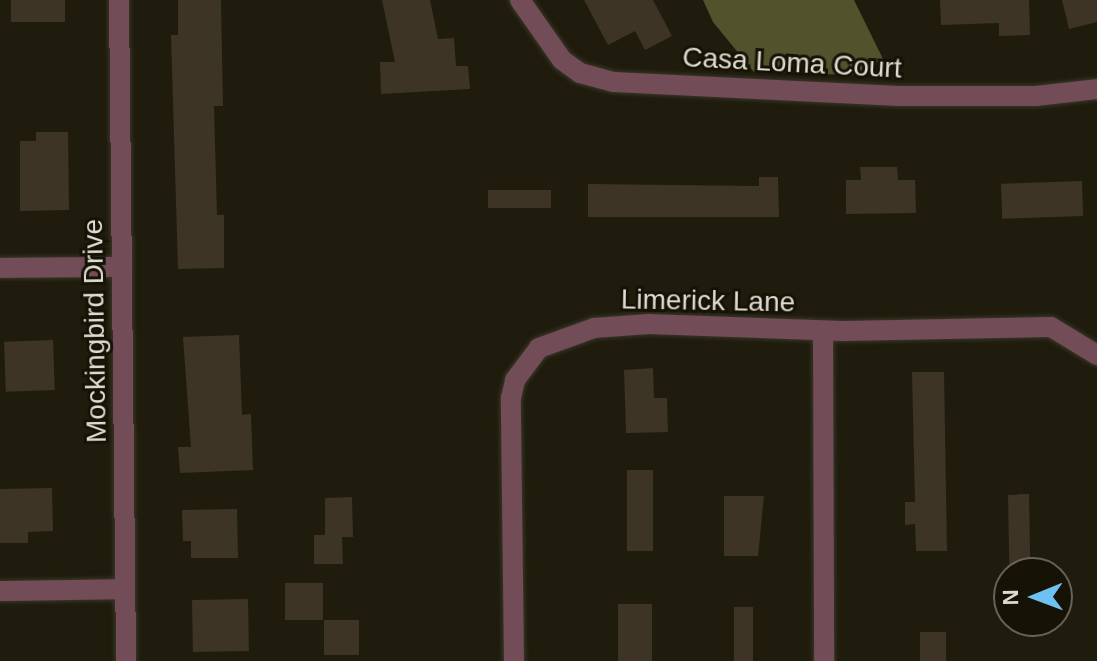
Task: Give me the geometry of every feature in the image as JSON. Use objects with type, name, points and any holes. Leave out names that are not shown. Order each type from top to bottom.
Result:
[{"type":"street","name":"Mockingbird Drive","points":[[119,0],[126,661]]},
{"type":"street","name":"Casa Loma Court","points":[[520,0],[562,60],[580,73],[614,82],[899,96],[1036,96],[1097,89]]},
{"type":"street","points":[[0,268],[122,267]]},
{"type":"street","name":"Limerick Lane","points":[[514,661],[511,398],[527,360],[539,348],[594,328],[649,324],[823,331],[1051,327],[1097,355]]},
{"type":"street","points":[[823,331],[824,661]]},
{"type":"street","points":[[0,591],[125,589]]},
{"type":"green space","points":[[703,0],[854,0],[883,59],[853,75],[754,72],[713,22]]},
{"type":"building","points":[[11,0],[65,0],[65,22],[11,22]]},
{"type":"building","points":[[178,0],[221,0],[223,106],[214,106],[217,215],[224,215],[224,268],[178,269],[171,35],[178,35]]},
{"type":"building","points":[[382,0],[430,0],[438,39],[454,38],[456,66],[468,66],[470,89],[381,94],[380,62],[395,62]]},
{"type":"building","points":[[584,0],[653,0],[672,36],[645,50],[635,31],[608,45]]},
{"type":"building","points":[[940,0],[1029,0],[1030,35],[999,36],[999,23],[941,25]]},
{"type":"building","points":[[1062,0],[1097,0],[1097,22],[1069,29]]},
{"type":"building","points":[[36,132],[68,132],[69,210],[20,211],[20,141],[36,141]]},
{"type":"building","points":[[860,167],[897,167],[898,180],[915,180],[916,213],[846,214],[846,180],[861,180]]},
{"type":"building","points":[[759,177],[778,177],[779,217],[588,217],[588,184],[759,186]]},
{"type":"building","points":[[1082,181],[1083,216],[1002,219],[1001,184]]},
{"type":"building","points":[[488,190],[551,190],[551,208],[488,208]]},
{"type":"building","points":[[239,335],[242,415],[251,414],[253,470],[180,473],[178,447],[191,447],[183,337]]},
{"type":"building","points":[[53,340],[55,390],[6,392],[4,342]]},
{"type":"building","points":[[653,368],[654,398],[667,398],[668,432],[626,433],[624,370]]},
{"type":"building","points":[[912,372],[944,372],[947,551],[916,551],[915,524],[905,525],[905,502],[915,502]]},
{"type":"building","points":[[627,470],[653,470],[653,551],[627,551]]},
{"type":"building","points":[[52,488],[53,531],[28,532],[28,543],[0,543],[0,489]]},
{"type":"building","points":[[1008,494],[1029,494],[1030,557],[1009,557]]},
{"type":"building","points":[[724,496],[764,496],[758,556],[724,556]]},
{"type":"building","points":[[352,497],[353,537],[342,537],[343,564],[314,564],[314,535],[325,535],[325,498]]},
{"type":"building","points":[[237,509],[238,558],[191,558],[191,541],[183,541],[182,510]]},
{"type":"building","points":[[285,583],[323,583],[323,620],[285,620]]},
{"type":"building","points":[[248,599],[249,651],[193,652],[192,600]]},
{"type":"building","points":[[618,604],[652,604],[652,661],[618,661]]},
{"type":"building","points":[[734,607],[753,607],[753,661],[734,661]]},
{"type":"building","points":[[324,620],[359,620],[359,655],[324,655]]},
{"type":"building","points":[[920,632],[946,632],[946,661],[920,661]]}]
